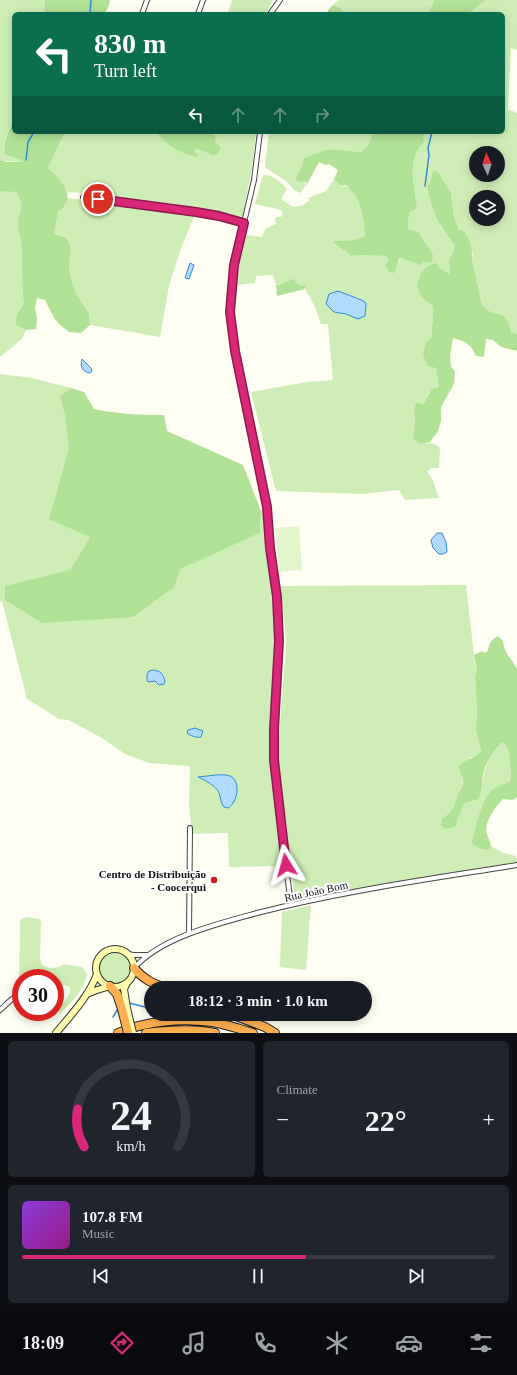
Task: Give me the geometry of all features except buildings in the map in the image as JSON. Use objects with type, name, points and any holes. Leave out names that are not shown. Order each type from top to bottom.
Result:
[{"type":"highway","points":[[134,968],[140,976],[148,981]]},
{"type":"highway","points":[[110,986],[117,994],[124,1008],[128,1033]]},
{"type":"highway","points":[[118,1033],[158,1022],[184,1020],[213,1022],[253,1033]]},
{"type":"highway","points":[[249,1021],[265,1027],[275,1033]]},
{"type":"highway","points":[[146,1033],[173,1030],[208,1031],[215,1033]]},
{"type":"street","points":[[143,12],[148,0]]},
{"type":"street","points":[[199,12],[203,0]]},
{"type":"street","points":[[271,12],[280,0]]},
{"type":"street","points":[[260,134],[254,180],[234,265],[230,312],[235,351],[267,507],[270,548],[277,597],[279,641],[274,729],[274,760],[291,904]]},
{"type":"street","points":[[83,197],[193,211],[244,223]]},
{"type":"street","points":[[189,933],[190,828]]},
{"type":"street","name":"Rua João Bom","points":[[134,968],[148,955],[189,933],[230,920],[291,904],[369,889],[517,865]]},
{"type":"street","points":[[56,1033],[86,995],[94,982],[97,974],[96,964],[101,955],[105,952],[116,949],[127,954],[148,955]]},
{"type":"street","points":[[127,954],[134,968],[132,976],[124,989],[124,1008],[133,1033]]},
{"type":"street","points":[[97,974],[104,983],[110,986]]},
{"type":"street","points":[[86,995],[110,986],[121,986],[129,980]]},
{"type":"street","points":[[0,1010],[12,999]]},
{"type":"green space","points":[[0,0],[45,0],[44,12],[12,12],[12,125],[5,142],[4,154],[27,163],[0,159]]},
{"type":"green space","points":[[45,0],[110,0],[106,12],[44,12]]},
{"type":"green space","points":[[232,0],[273,0],[267,12],[228,12]]},
{"type":"green space","points":[[339,0],[434,0],[429,12],[344,12],[341,8],[333,5]]},
{"type":"green space","points":[[434,0],[486,0],[470,12],[429,12]]},
{"type":"green space","points":[[486,0],[517,0],[517,50],[511,48],[508,109],[517,113],[517,334],[511,332],[509,323],[503,315],[489,312],[482,305],[472,260],[473,253],[459,230],[454,216],[451,193],[439,173],[433,171],[431,180],[427,187],[442,229],[455,245],[449,260],[450,274],[439,268],[422,298],[433,306],[432,338],[439,388],[429,393],[423,404],[416,402],[413,439],[420,444],[431,443],[440,448],[439,468],[431,468],[427,472],[432,478],[439,498],[405,500],[399,490],[363,494],[276,491],[251,392],[307,382],[333,380],[328,324],[321,324],[315,307],[305,289],[307,285],[300,286],[290,280],[286,283],[276,285],[273,275],[256,276],[255,283],[237,285],[238,259],[247,235],[262,237],[266,228],[276,224],[276,217],[281,217],[283,214],[281,210],[255,204],[262,178],[264,175],[277,179],[287,189],[281,199],[293,207],[303,205],[310,200],[308,198],[326,191],[334,179],[340,185],[348,187],[353,191],[360,204],[365,236],[355,240],[333,241],[351,256],[386,256],[389,262],[399,263],[400,257],[409,260],[426,242],[419,232],[408,230],[409,213],[417,208],[413,182],[413,165],[415,156],[425,142],[423,137],[425,134],[505,134],[505,12],[470,12]]},
{"type":"green space","points":[[333,5],[341,8],[344,12],[328,12]]},
{"type":"green space","points":[[11,125],[12,134],[64,134],[48,168],[63,185],[67,195],[67,200],[63,208],[58,212],[54,234],[67,238],[71,248],[69,266],[72,283],[77,295],[89,314],[90,325],[81,333],[69,332],[60,325],[54,318],[45,300],[37,298],[35,308],[37,318],[36,329],[26,330],[16,325],[17,314],[24,304],[21,240],[18,229],[21,203],[16,192],[0,191],[0,159],[6,162],[25,162],[4,154],[5,142]]},
{"type":"green space","points":[[64,134],[158,134],[162,139],[198,156],[195,151],[196,147],[212,155],[216,136],[213,134],[256,134],[252,168],[242,219],[196,208],[67,192],[48,168]]},
{"type":"green space","points":[[158,134],[213,134],[216,136],[215,142],[221,148],[218,154],[212,155],[196,148],[195,151],[199,157],[193,156],[175,149]]},
{"type":"green space","points":[[269,134],[372,134],[368,145],[361,152],[327,149],[304,158],[302,166],[296,177],[307,184],[300,193],[294,190],[286,181],[266,168],[265,164]]},
{"type":"green space","points":[[372,134],[425,134],[423,137],[425,142],[415,156],[413,165],[413,182],[417,208],[409,213],[408,229],[419,232],[433,255],[432,262],[424,262],[420,265],[400,257],[394,273],[389,272],[385,264],[389,262],[386,256],[351,256],[333,241],[355,240],[365,236],[363,215],[359,202],[352,191],[346,185],[340,185],[334,179],[338,170],[329,164],[326,165],[319,162],[307,184],[306,182],[297,181],[296,177],[302,166],[304,158],[327,149],[361,152],[368,145]]},
{"type":"green space","points":[[433,170],[439,173],[451,193],[454,216],[459,230],[464,231],[468,238],[482,305],[490,312],[503,315],[509,323],[511,332],[517,334],[517,351],[501,347],[493,340],[486,339],[484,357],[476,356],[467,344],[461,340],[453,338],[450,356],[451,367],[455,371],[454,384],[441,407],[441,421],[438,431],[430,442],[420,444],[413,439],[416,402],[423,404],[432,389],[439,387],[436,368],[428,366],[423,355],[426,342],[432,337],[433,306],[422,298],[417,286],[419,278],[425,268],[432,264],[436,263],[439,268],[450,274],[449,260],[455,245],[437,218],[427,187],[431,180]]},
{"type":"green space","points":[[6,190],[16,192],[21,203],[18,229],[21,240],[24,304],[17,314],[16,325],[26,330],[22,339],[0,357],[0,191]]},
{"type":"green space","points":[[67,198],[195,214],[180,251],[169,286],[160,337],[90,325],[89,314],[77,295],[72,283],[69,266],[71,248],[67,238],[54,234],[58,212],[65,206]]},
{"type":"green space","points":[[294,279],[299,285],[307,285],[305,289],[277,296],[276,285]]},
{"type":"green space","points":[[0,374],[32,378],[71,388],[60,396],[68,430],[69,449],[65,468],[54,499],[90,537],[70,570],[174,587],[181,569],[260,533],[261,511],[265,511],[267,533],[266,544],[273,594],[277,641],[270,761],[284,866],[229,867],[228,833],[192,834],[189,805],[190,766],[149,763],[125,754],[102,738],[68,720],[59,719],[27,699],[2,601],[0,602]]},
{"type":"green space","points":[[71,388],[84,392],[94,409],[129,414],[164,415],[167,431],[243,465],[261,511],[260,533],[181,569],[174,587],[133,617],[42,623],[5,600],[5,586],[70,570],[90,537],[49,519],[69,448],[65,416],[60,396]]},
{"type":"green space","points":[[299,526],[302,570],[279,572],[276,528]]},
{"type":"green space","points":[[466,585],[475,664],[477,670],[475,676],[477,711],[476,730],[481,751],[479,754],[469,758],[462,778],[463,786],[454,808],[449,815],[457,820],[465,803],[472,800],[482,792],[483,778],[489,759],[496,747],[501,742],[504,742],[509,752],[511,779],[509,782],[491,791],[482,808],[473,836],[489,850],[491,846],[503,853],[516,856],[517,862],[295,900],[277,760],[286,646],[280,586]]},
{"type":"green space","points":[[498,636],[503,641],[506,652],[517,669],[517,797],[513,800],[503,799],[490,817],[486,826],[486,831],[491,846],[489,850],[481,849],[472,844],[474,832],[485,800],[492,790],[509,782],[511,779],[509,752],[504,742],[498,746],[487,762],[483,775],[481,793],[478,799],[465,803],[457,820],[456,826],[446,829],[441,825],[442,818],[449,814],[453,808],[463,785],[459,766],[481,751],[476,730],[477,711],[475,676],[477,670],[474,655],[482,651],[484,653],[488,651],[491,642]]},
{"type":"green space","points":[[311,905],[306,970],[280,967],[282,912]]},
{"type":"green space","points":[[28,917],[39,919],[41,922],[40,958],[42,965],[49,968],[59,967],[64,964],[82,967],[87,974],[80,991],[64,1010],[64,1002],[69,995],[70,987],[64,985],[64,969],[19,969],[21,919]]},
{"type":"green space","points":[[115,951],[124,954],[128,958],[131,967],[128,976],[124,980],[115,983],[106,980],[102,976],[99,967],[102,958],[106,954]]},
{"type":"water","points":[[190,263],[194,265],[189,279],[185,278]]},
{"type":"water","points":[[338,291],[364,301],[366,304],[365,316],[358,319],[346,314],[334,312],[326,304],[329,294]]},
{"type":"water","points":[[82,359],[91,368],[92,371],[90,373],[82,368]]},
{"type":"water","points":[[437,533],[442,533],[446,542],[447,552],[443,554],[439,554],[433,548],[431,540]]},
{"type":"water","points":[[153,670],[160,672],[165,681],[164,684],[159,685],[155,681],[147,681],[147,674],[149,671]]},
{"type":"water","points":[[195,728],[203,731],[201,737],[187,733],[188,730]]},
{"type":"water","points":[[216,775],[230,776],[235,780],[237,789],[236,798],[228,808],[224,807],[216,789],[198,777]]},
{"type":"waterway","points":[[90,12],[91,0]]},
{"type":"waterway","points":[[26,160],[28,142],[33,134]]},
{"type":"waterway","points":[[425,186],[429,155],[428,148],[432,134]]},
{"type":"waterway","points":[[129,1003],[144,1007]]},
{"type":"waterway","points":[[113,1017],[119,1007]]},
{"type":"place","name":"Centro de Distribuição - Coocerqui","points":[[214,880]]},
{"type":"route","points":[[98,199],[153,205],[196,212],[219,216],[244,223],[234,265],[230,312],[235,351],[267,507],[270,548],[277,597],[279,641],[274,729],[274,760],[286,865]]}]
